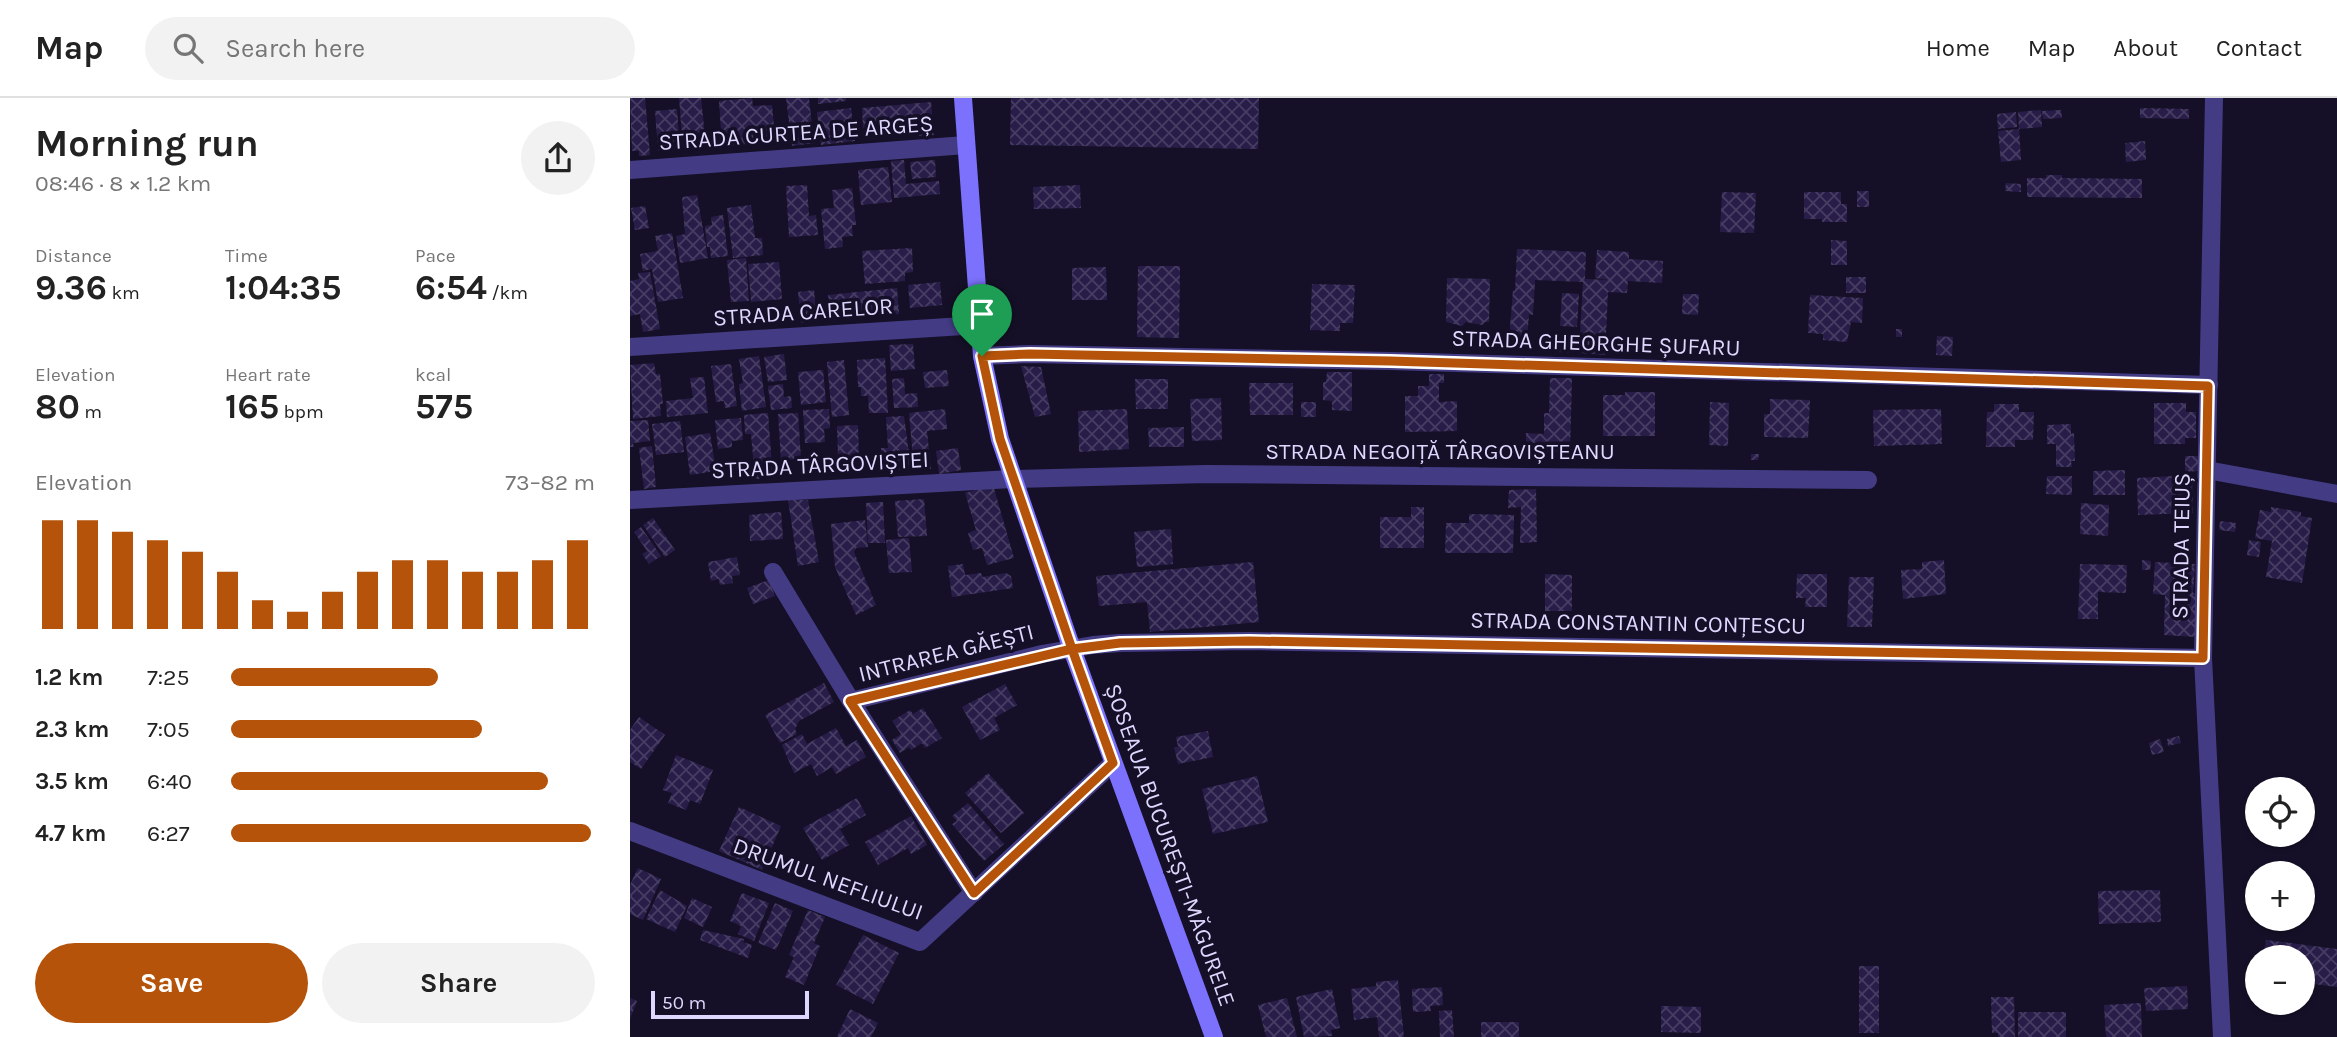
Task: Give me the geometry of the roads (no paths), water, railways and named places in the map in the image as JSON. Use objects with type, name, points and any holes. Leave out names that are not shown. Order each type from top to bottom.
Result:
[{"type":"main road","name":"ȘOSEAUA BUCUREȘTI-MĂGURELE","points":[[963,98],[979,325],[993,414],[1012,479],[1072,649],[1214,1037]]},
{"type":"street","name":"STRADA TEIUȘ","points":[[2214,98],[2203,658],[2222,1037]]},
{"type":"street","name":"STRADA CURTEA DE ARGEȘ","points":[[630,170],[966,145]]},
{"type":"street","name":"STRADA CARELOR","points":[[630,347],[979,325]]},
{"type":"street","name":"STRADA GHEORGHE ȘUFARU","points":[[982,356],[1030,354],[1390,361],[2208,386]]},
{"type":"street","points":[[2207,470],[2337,494]]},
{"type":"street","name":"STRADA NEGOIȚĂ TÂRGOVIȘTEANU","points":[[1012,479],[1323,474],[1868,480]]},
{"type":"street","name":"STRADA TÂRGOVIȘTEI","points":[[630,500],[1012,479]]},
{"type":"street","points":[[773,572],[850,701]]},
{"type":"street","name":"STRADA CONSTANTIN CONȚESCU","points":[[1072,649],[1120,643],[1249,641],[2203,658]]},
{"type":"street","name":"INTRAREA GĂEȘTI","points":[[974,893],[850,701],[1072,649]]},
{"type":"street","name":"DRUMUL NEFLIULUI","points":[[630,831],[914,941],[924,940],[1113,763]]}]
